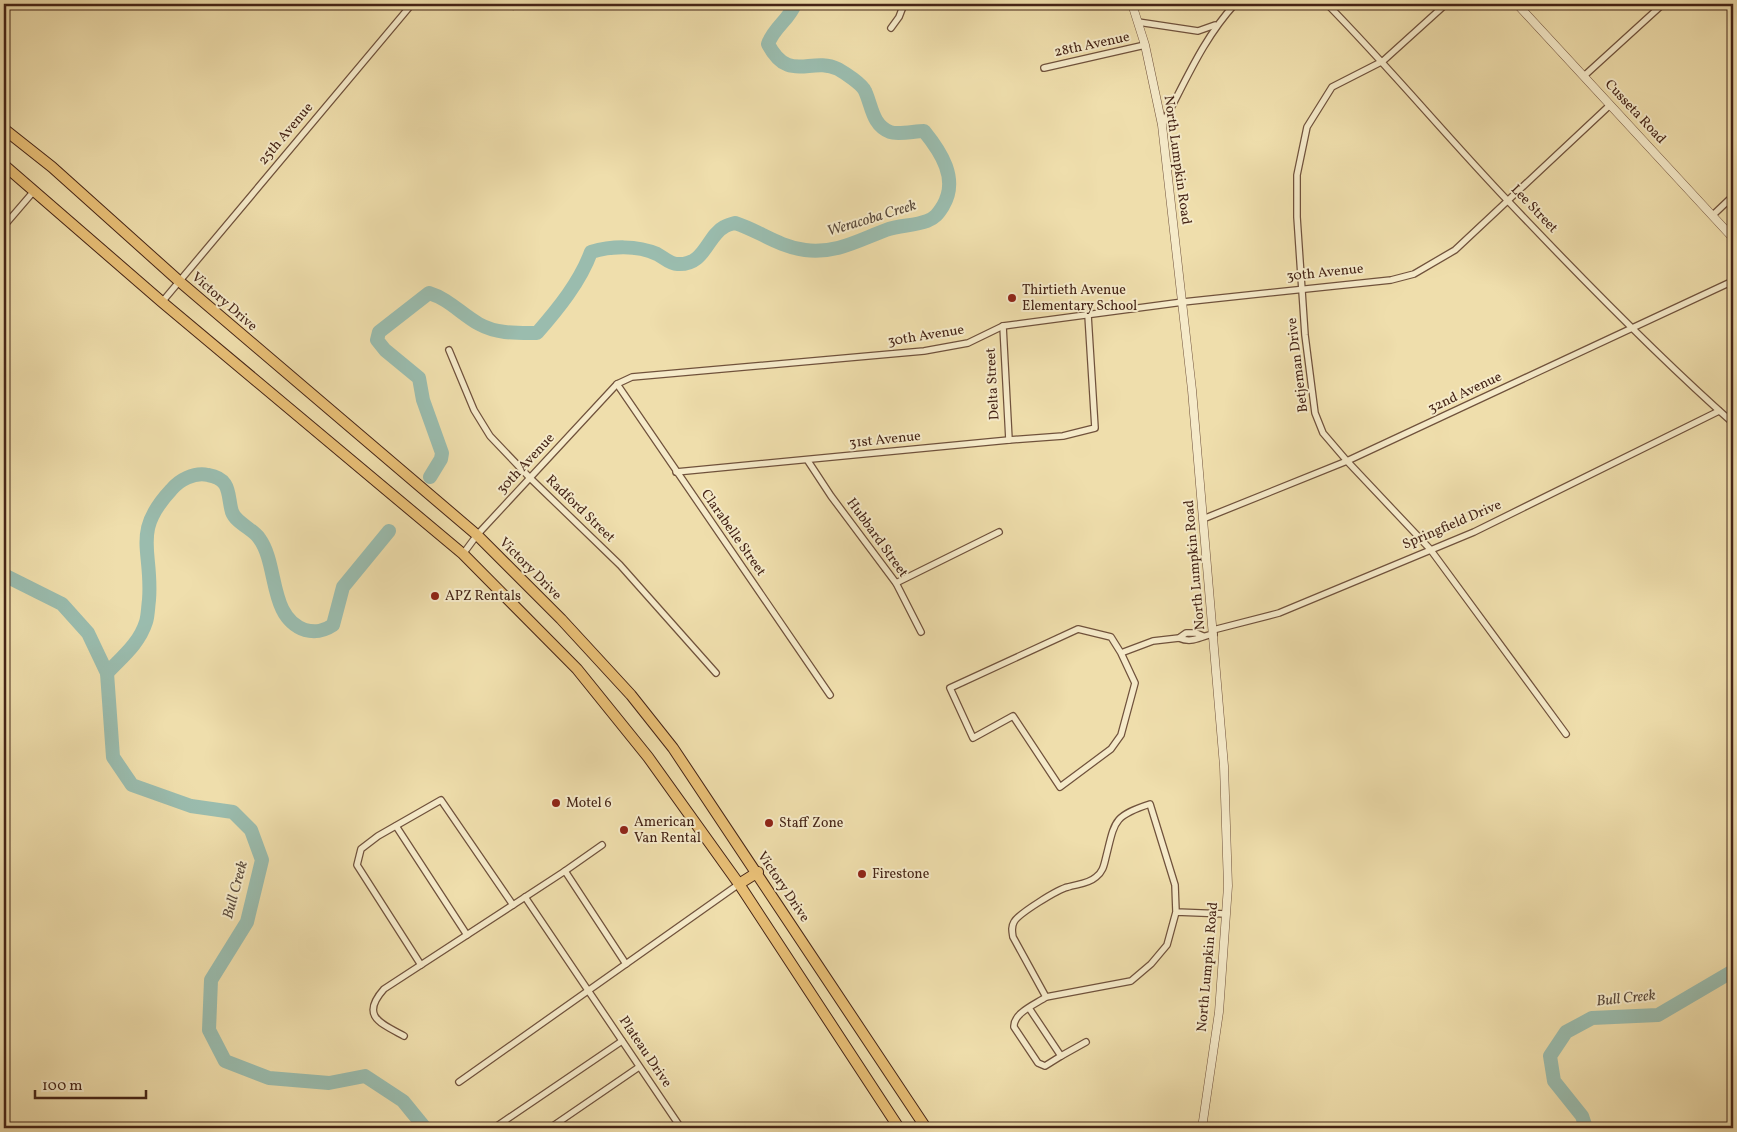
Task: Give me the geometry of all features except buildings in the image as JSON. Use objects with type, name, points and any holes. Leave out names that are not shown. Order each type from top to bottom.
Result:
[{"type":"highway","name":"Victory Drive","points":[[4,129],[52,167],[179,281],[477,535],[539,595],[631,695],[673,748],[758,872],[926,1128]]},
{"type":"highway","points":[[4,165],[162,302],[464,554],[577,669],[648,758],[739,884],[899,1128]]},
{"type":"highway","points":[[739,884],[758,872]]},
{"type":"street","name":"25th Avenue","points":[[162,302],[412,4]]},
{"type":"street","points":[[891,28],[899,18],[904,4]]},
{"type":"street","name":"North Lumpkin Road","points":[[1132,4],[1145,45],[1162,125],[1183,302],[1214,632],[1224,766],[1228,886],[1219,1012],[1202,1128]]},
{"type":"street","points":[[1162,125],[1193,63],[1215,25],[1235,4]]},
{"type":"street","name":"Lee Street","points":[[1327,4],[1383,61],[1508,201],[1634,329],[1733,423]]},
{"type":"street","name":"Betjeman Drive","points":[[1446,4],[1383,61],[1332,87],[1306,127],[1297,175],[1305,336],[1315,413],[1323,434],[1430,549],[1566,734]]},
{"type":"street","name":"Cusseta Road","points":[[1517,4],[1733,238]]},
{"type":"street","points":[[1584,76],[1663,4]]},
{"type":"street","points":[[1138,22],[1198,31],[1215,25]]},
{"type":"street","name":"28th Avenue","points":[[1044,68],[1145,45]]},
{"type":"street","name":"30th Avenue","points":[[464,554],[477,535],[617,384],[632,377],[924,351],[968,343],[1003,326],[1183,302],[1391,280],[1414,274],[1454,250],[1610,105]]},
{"type":"street","points":[[4,226],[34,191]]},
{"type":"street","points":[[1713,215],[1733,196]]},
{"type":"street","name":"32nd Avenue","points":[[1203,519],[1347,461],[1634,329],[1733,281]]},
{"type":"street","name":"31st Avenue","points":[[676,472],[1063,436],[1095,428],[1088,315]]},
{"type":"street","name":"Delta Street","points":[[1003,326],[1009,440]]},
{"type":"street","name":"Radford Street","points":[[449,350],[474,410],[490,436],[530,478],[620,565],[716,673]]},
{"type":"street","name":"Clarabelle Street","points":[[617,384],[830,695]]},
{"type":"street","name":"Springfield Drive","points":[[1121,653],[1154,640],[1179,638],[1186,633],[1196,632],[1203,636],[1279,612],[1474,532],[1719,411]]},
{"type":"street","name":"Hubbard Street","points":[[808,461],[831,496],[896,582],[921,632]]},
{"type":"street","points":[[896,582],[999,532]]},
{"type":"street","points":[[1078,629],[1111,637],[1121,653],[1136,683],[1121,735],[1111,749],[1060,787],[1013,716],[973,738],[950,688],[1078,629]]},
{"type":"street","points":[[421,965],[357,865],[361,849],[396,826],[440,800],[513,906]]},
{"type":"street","points":[[1046,997],[1013,937],[1011,929],[1014,922],[1017,917],[1066,887],[1085,883],[1096,878],[1103,870],[1114,825],[1128,811],[1150,804],[1175,885],[1176,912],[1167,945],[1151,964],[1131,981],[1046,997],[1016,1018],[1014,1027],[1038,1063],[1046,1066],[1086,1042]]},
{"type":"street","points":[[396,826],[467,935]]},
{"type":"street","points":[[404,1036],[377,1021],[373,1012],[374,1000],[384,988],[565,872],[602,845]]},
{"type":"street","points":[[565,872],[626,964]]},
{"type":"street","points":[[459,1082],[739,884]]},
{"type":"street","name":"Plateau Drive","points":[[525,898],[680,1126]]},
{"type":"street","points":[[1176,912],[1226,914]]},
{"type":"street","points":[[1029,1008],[1061,1056]]},
{"type":"street","points":[[494,1128],[622,1041]]},
{"type":"street","points":[[550,1128],[639,1067]]},
{"type":"street","points":[[672,1128],[680,1126]]},
{"type":"waterway","name":"Weracoba Creek","points":[[430,477],[441,459],[442,453],[423,400],[419,378],[385,350],[377,340],[379,332],[429,293],[443,299],[479,324],[493,330],[537,333],[575,284],[591,252],[615,248],[633,248],[657,254],[674,264],[686,263],[700,256],[718,231],[735,223],[795,248],[816,251],[827,250],[847,245],[891,228],[927,221],[938,213],[947,196],[949,176],[942,157],[924,131],[897,133],[884,129],[876,120],[863,88],[838,69],[818,65],[792,66],[784,63],[776,56],[768,44],[795,4]]},
{"type":"waterway","name":"Weracoba Creek","points":[[107,673],[135,644],[146,622],[149,600],[146,542],[151,518],[171,490],[187,478],[203,474],[216,477],[225,484],[234,516],[259,538],[265,549],[279,602],[285,614],[293,623],[305,630],[320,631],[333,625],[343,587],[389,531]]},
{"type":"waterway","name":"Bull Creek","points":[[4,575],[62,604],[88,633],[107,673],[113,757],[132,785],[191,806],[233,812],[251,830],[262,860],[247,922],[211,980],[209,1030],[225,1061],[269,1078],[329,1083],[365,1076],[403,1101],[425,1128]]},
{"type":"waterway","name":"Bull Creek","points":[[1586,1128],[1582,1116],[1554,1081],[1550,1056],[1566,1032],[1592,1018],[1658,1015],[1733,971]]},
{"type":"place","name":"Thirtieth Avenue Elementary School","points":[[1012,298]]},
{"type":"place","name":"APZ Rentals","points":[[435,596]]},
{"type":"place","name":"Motel 6","points":[[556,803]]},
{"type":"place","name":"Staff Zone","points":[[769,823]]},
{"type":"place","name":"American Van Rental","points":[[624,830]]},
{"type":"place","name":"Firestone","points":[[862,874]]}]
